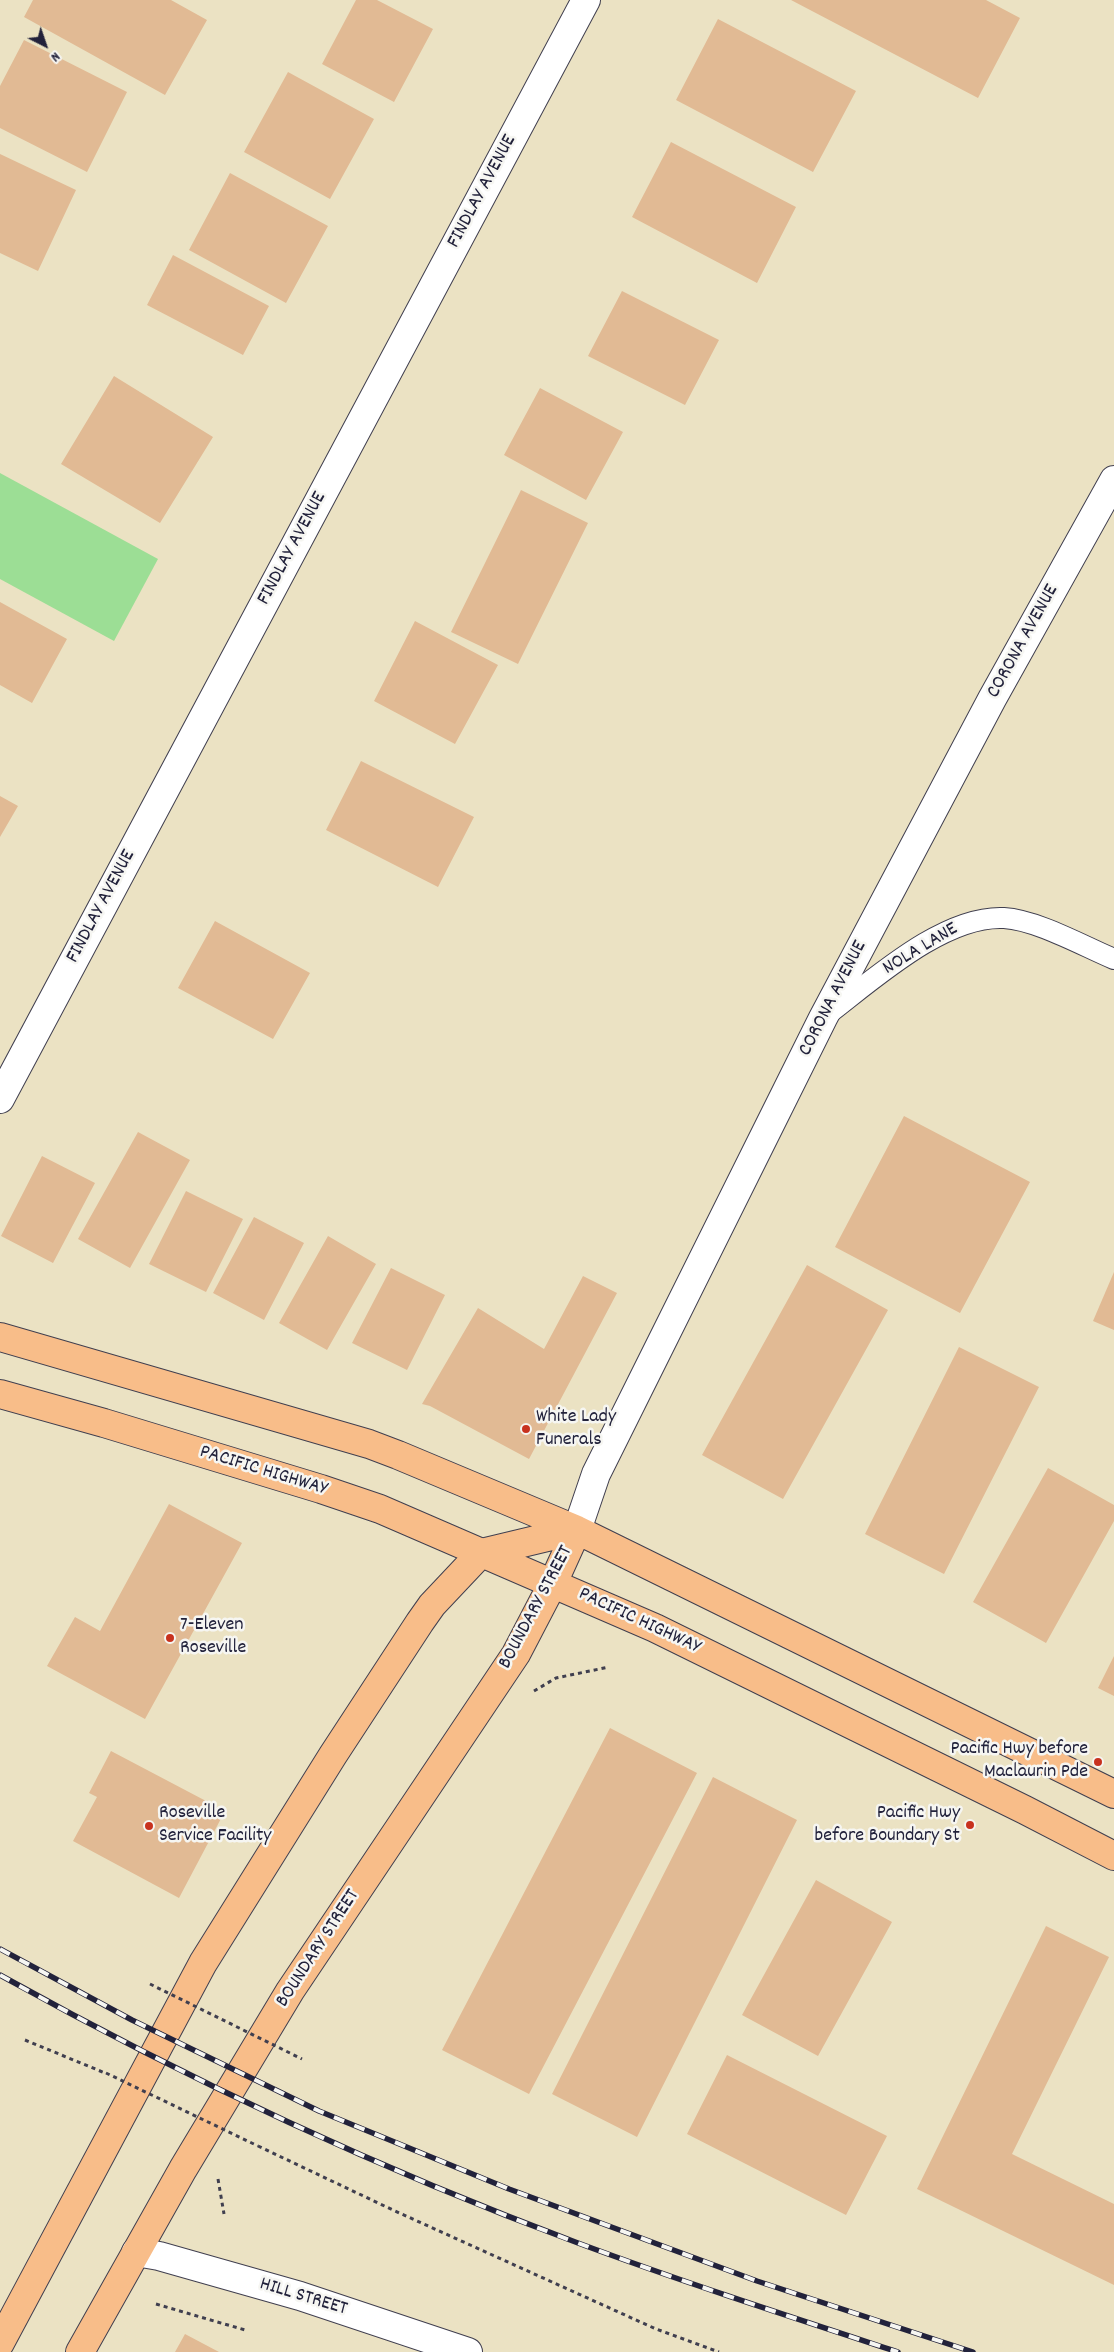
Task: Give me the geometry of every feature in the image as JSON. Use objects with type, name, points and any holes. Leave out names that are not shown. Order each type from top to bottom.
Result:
[{"type":"highway","points":[[0,1337],[369,1444],[577,1530],[1114,1794]]},
{"type":"highway","name":"PACIFIC HIGHWAY","points":[[0,1394],[321,1488],[380,1509],[553,1582],[654,1628],[1025,1810],[1114,1856]]},
{"type":"highway","name":"BOUNDARY STREET","points":[[481,1553],[577,1530]]},
{"type":"highway","name":"BOUNDARY STREET","points":[[80,2352],[184,2169],[290,1991],[516,1654],[577,1530]]},
{"type":"highway","points":[[0,2343],[203,1964],[333,1755],[420,1622],[432,1605],[481,1553]]},
{"type":"street","name":"FINDLAY AVENUE","points":[[0,1099],[586,0]]},
{"type":"street","name":"CORONA AVENUE","points":[[577,1530],[596,1474],[824,1018],[992,699],[1114,480]]},
{"type":"street","name":"HILL STREET","points":[[136,2252],[159,2256],[300,2296],[468,2352]]},
{"type":"lane","name":"NOLA LANE","points":[[824,1018],[938,934],[971,921],[1004,918],[1030,923],[1114,959]]},
{"type":"path","points":[[150,1984],[302,2059]]},
{"type":"path","points":[[26,2040],[106,2073],[395,2211],[656,2329],[719,2352]]},
{"type":"path","points":[[156,2304],[245,2330]]},
{"type":"green space","points":[[0,473],[158,559],[114,641],[0,579]]},
{"type":"building","points":[[33,0],[171,0],[207,20],[165,95],[24,17]]},
{"type":"building","points":[[356,0],[377,0],[433,29],[394,102],[322,64]]},
{"type":"building","points":[[791,0],[986,0],[1020,18],[978,98]]},
{"type":"building","points":[[718,19],[856,91],[813,172],[676,100]]},
{"type":"building","points":[[24,40],[127,92],[87,172],[0,128],[0,86]]},
{"type":"building","points":[[288,72],[374,119],[330,199],[244,152]]},
{"type":"building","points":[[671,142],[796,207],[757,283],[632,217]]},
{"type":"building","points":[[0,154],[76,190],[38,271],[0,253]]},
{"type":"building","points":[[230,173],[328,226],[286,303],[189,250]]},
{"type":"building","points":[[173,255],[269,306],[243,355],[147,305]]},
{"type":"building","points":[[622,291],[719,340],[685,405],[588,356]]},
{"type":"building","points":[[114,376],[213,437],[160,523],[61,464]]},
{"type":"building","points":[[540,388],[623,432],[586,500],[504,455]]},
{"type":"building","points":[[521,490],[588,523],[518,664],[451,632]]},
{"type":"building","points":[[0,602],[67,639],[32,703],[0,685]]},
{"type":"building","points":[[415,621],[498,665],[455,744],[374,701]]},
{"type":"building","points":[[361,761],[474,817],[438,887],[326,830]]},
{"type":"building","points":[[0,796],[18,806],[0,837]]},
{"type":"building","points":[[215,921],[310,973],[273,1039],[178,988]]},
{"type":"building","points":[[904,1116],[1030,1182],[960,1313],[835,1247]]},
{"type":"building","points":[[138,1132],[190,1160],[130,1268],[78,1239]]},
{"type":"building","points":[[42,1156],[95,1183],[53,1263],[1,1236]]},
{"type":"building","points":[[186,1191],[243,1219],[206,1292],[149,1264]]},
{"type":"building","points":[[254,1217],[304,1243],[264,1320],[213,1293]]},
{"type":"building","points":[[328,1236],[376,1264],[327,1350],[279,1323]]},
{"type":"building","points":[[807,1265],[888,1310],[783,1499],[702,1455]]},
{"type":"building","points":[[391,1268],[445,1295],[407,1370],[352,1343]]},
{"type":"building","points":[[1114,1272],[1114,1330],[1093,1321]]},
{"type":"building","points":[[583,1276],[617,1293],[529,1459],[430,1406],[422,1404],[478,1308],[544,1349]]},
{"type":"building","points":[[959,1347],[1039,1387],[944,1574],[865,1534]]},
{"type":"building","points":[[1048,1468],[1114,1505],[1114,1521],[1046,1643],[973,1602]]},
{"type":"building","points":[[169,1504],[242,1543],[145,1719],[47,1666],[75,1617],[100,1631]]},
{"type":"building","points":[[1114,1656],[1114,1696],[1098,1688]]},
{"type":"building","points":[[610,1728],[697,1773],[529,2094],[442,2050]]},
{"type":"building","name":"Roseville Service Facility","points":[[111,1751],[225,1811],[179,1898],[73,1841],[97,1797],[89,1793]]},
{"type":"building","points":[[713,1777],[797,1820],[637,2137],[552,2094]]},
{"type":"building","points":[[816,1880],[892,1922],[818,2056],[742,2015]]},
{"type":"building","points":[[1046,1926],[1109,1957],[1012,2154],[1114,2204],[1114,2285],[917,2189]]},
{"type":"building","points":[[727,2055],[887,2136],[846,2215],[687,2134]]},
{"type":"building","points":[[185,2334],[219,2352],[175,2352]]},
{"type":"railway","points":[[0,1949],[132,2020],[319,2111],[509,2189],[757,2281],[973,2352]]},
{"type":"railway","points":[[0,1975],[140,2050],[212,2086],[356,2153],[578,2243],[737,2299],[898,2352]]},
{"type":"place","name":"White Lady Funerals","points":[[526,1429]]},
{"type":"place","name":"7-Eleven Roseville","points":[[170,1638]]},
{"type":"place","name":"Pacific Hwy before Maclaurin Pde","points":[[1098,1762]]},
{"type":"place","name":"Pacific Hwy before Boundary St","points":[[970,1825]]},
{"type":"place","name":"Roseville Service Facility","points":[[149,1826]]}]
